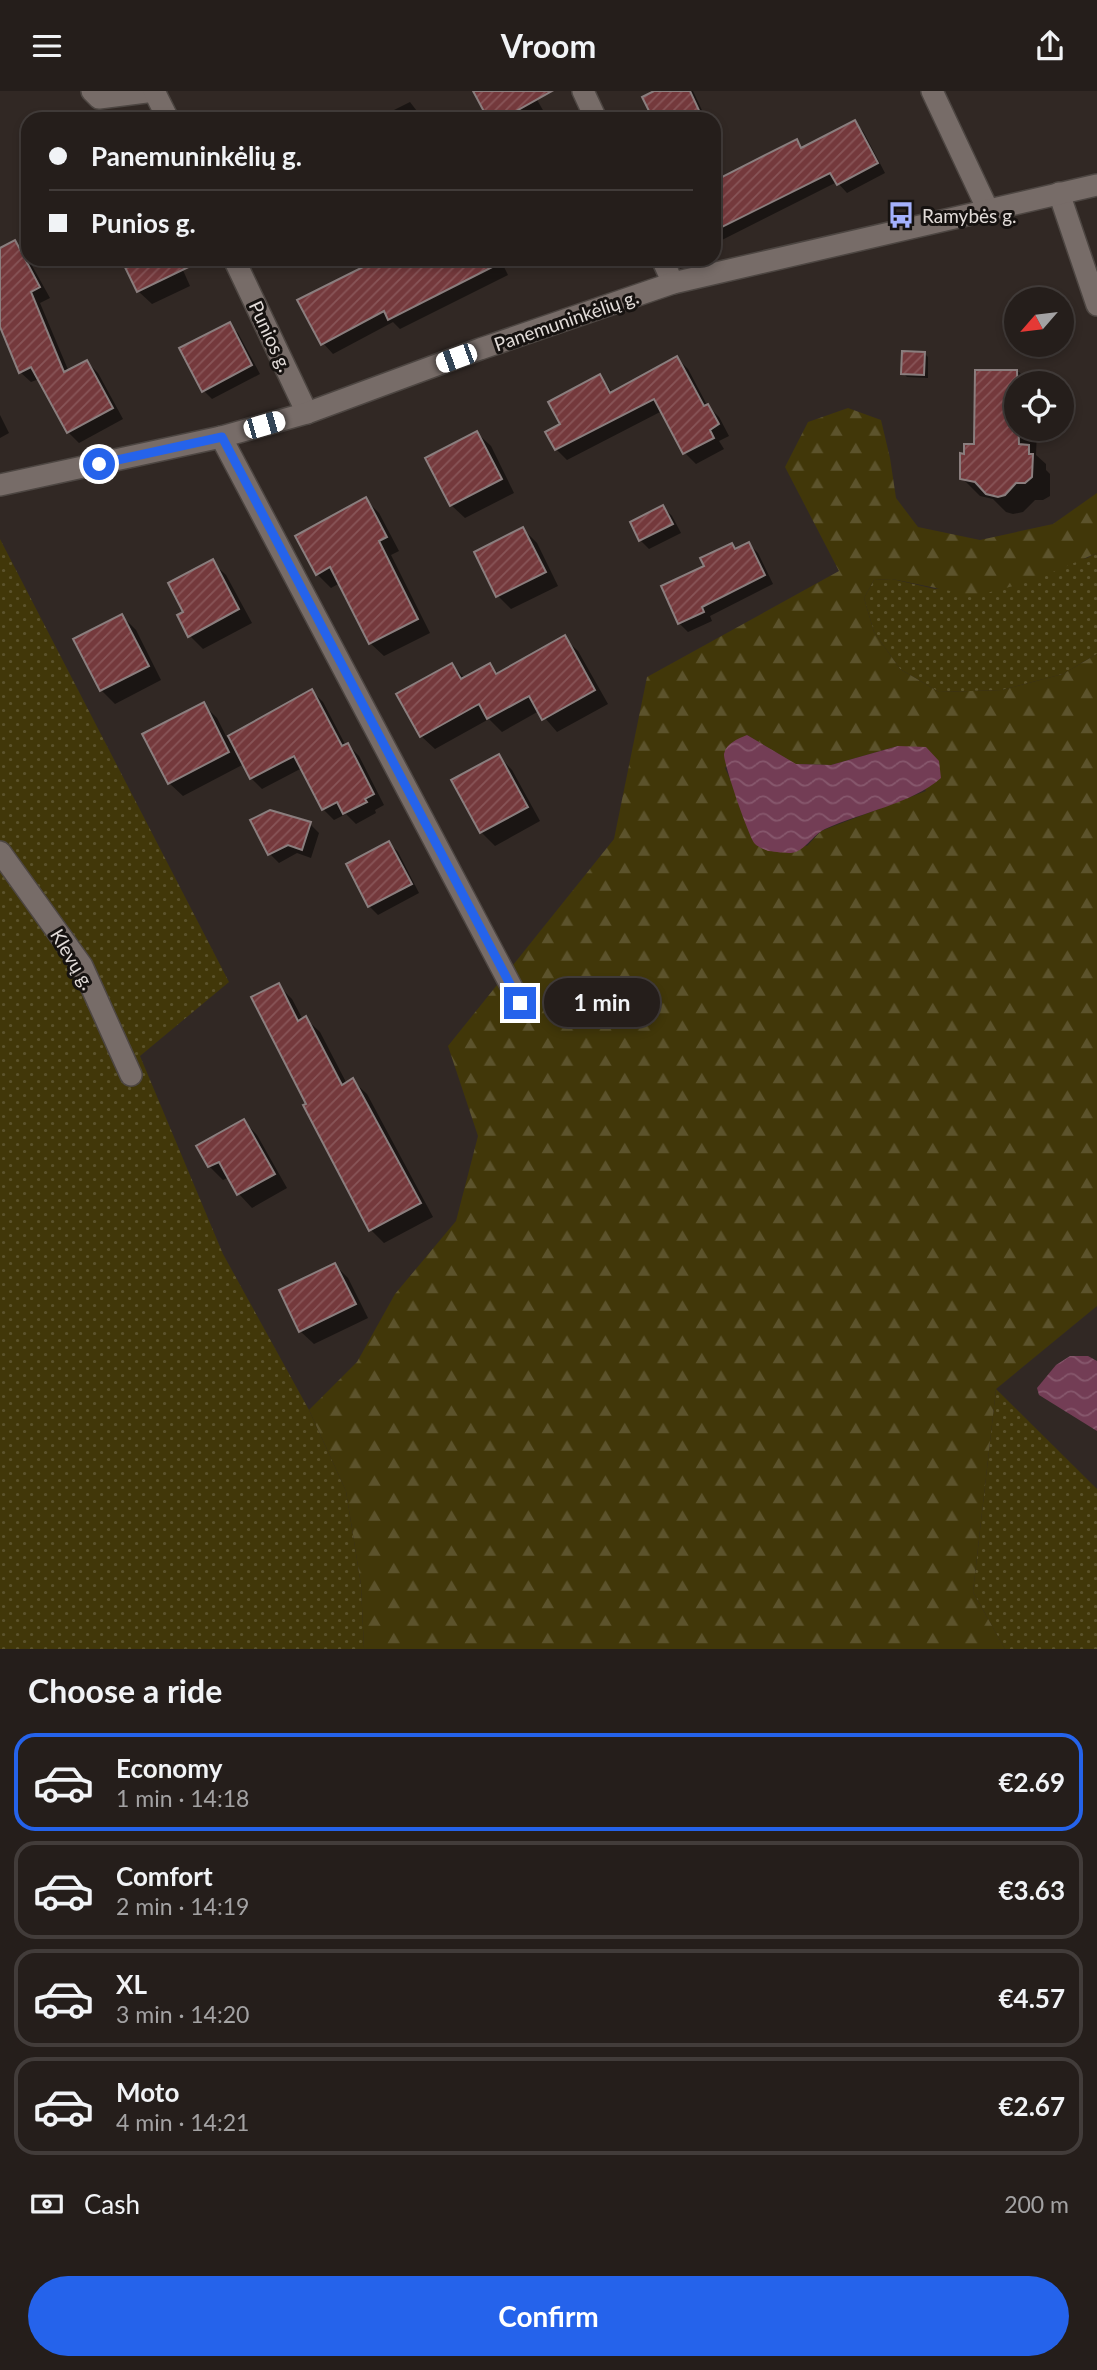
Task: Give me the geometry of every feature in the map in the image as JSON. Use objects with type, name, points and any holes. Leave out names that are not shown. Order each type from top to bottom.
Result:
[{"type":"street","points":[[92,91],[99,98],[154,91],[164,112]]},
{"type":"street","points":[[583,91],[593,112]]},
{"type":"street","points":[[932,91],[988,209]]},
{"type":"street","name":"Panemuninkėlių g.","points":[[0,485],[222,437],[307,413],[480,349],[673,283],[1097,185]]},
{"type":"street","points":[[1059,193],[1097,305]]},
{"type":"street","name":"Punios g.","points":[[237,266],[307,413]]},
{"type":"street","points":[[665,266],[673,283]]},
{"type":"street","points":[[222,437],[520,1003]]},
{"type":"street","name":"Klevų g.","points":[[0,852],[82,966],[131,1075]]},
{"type":"green space","points":[[848,408],[881,420],[896,498],[918,527],[980,540],[1053,524],[1097,493],[1097,553],[1032,581],[975,596],[892,579],[874,580],[864,598],[874,632],[900,669],[939,692],[1002,690],[1063,674],[1097,654],[1097,1306],[996,1389],[973,1592],[1005,1649],[364,1649],[361,1585],[346,1491],[309,1410],[357,1362],[395,1294],[456,1221],[478,1136],[448,1046],[614,839],[647,677],[839,571],[785,467],[808,422]],"holes":[[[747,735],[795,764],[831,765],[898,746],[926,791],[821,831],[807,846],[743,817],[738,796],[725,768]]]},
{"type":"green space","points":[[0,539],[229,982],[140,1056],[223,1254],[309,1410],[346,1491],[361,1585],[364,1649],[0,1649]]},
{"type":"green space","points":[[1097,553],[1097,654],[1063,674],[1002,690],[939,692],[900,669],[874,632],[864,598],[874,580],[892,579],[935,589],[1087,558]]},
{"type":"green space","points":[[996,1389],[1097,1489],[1097,1649],[1005,1649],[973,1592]]},
{"type":"water","points":[[747,735],[796,764],[831,765],[898,746],[926,747],[939,761],[941,778],[915,795],[825,829],[796,852],[769,851],[756,845],[752,839],[725,760],[727,747]]},
{"type":"water","points":[[1070,1356],[1088,1356],[1097,1361],[1097,1431],[1039,1395],[1037,1388],[1056,1365]]},
{"type":"building","points":[[473,91],[552,91],[514,112],[484,112]]},
{"type":"building","points":[[654,91],[690,91],[700,112],[650,112],[642,97]]},
{"type":"building","points":[[855,120],[878,163],[837,185],[830,173],[721,228],[721,177],[797,139],[801,148]]},
{"type":"building","points":[[15,240],[21,251],[21,266],[29,266],[40,287],[31,292],[64,372],[87,360],[113,408],[67,433],[31,367],[19,373],[0,327],[0,248]]},
{"type":"building","points":[[124,266],[191,266],[137,292]]},
{"type":"building","points":[[365,266],[494,266],[388,320],[384,311],[321,345],[297,300]]},
{"type":"building","points":[[230,322],[252,365],[202,392],[179,348]]},
{"type":"building","points":[[902,351],[925,352],[924,375],[901,374]]},
{"type":"building","points":[[677,356],[704,406],[708,404],[719,424],[710,430],[714,438],[683,454],[654,399],[555,450],[545,432],[560,424],[548,402],[600,374],[610,393]]},
{"type":"building","points":[[975,370],[1017,370],[1004,371],[1004,441],[1019,441],[1019,444],[1029,445],[1029,454],[1033,454],[1032,477],[1025,483],[1016,483],[1005,495],[998,497],[986,494],[975,482],[960,479],[960,453],[964,454],[964,444],[974,444]]},
{"type":"building","points":[[477,431],[502,479],[450,506],[425,458]]},
{"type":"building","points":[[366,497],[387,537],[379,541],[418,619],[369,644],[330,567],[316,575],[295,536]]},
{"type":"building","points":[[663,505],[673,524],[639,541],[630,522]]},
{"type":"building","points":[[523,527],[546,572],[496,597],[474,552]]},
{"type":"building","points":[[749,542],[765,575],[702,607],[704,612],[678,624],[661,586],[704,566],[700,558],[732,543],[735,549]]},
{"type":"building","points":[[213,559],[239,609],[188,637],[177,615],[183,612],[168,583]]},
{"type":"building","points":[[122,614],[149,666],[100,691],[73,639]]},
{"type":"building","points":[[565,635],[595,690],[542,720],[529,696],[487,719],[479,704],[420,737],[396,694],[452,663],[461,679],[490,663],[496,674]]},
{"type":"building","points":[[312,689],[342,746],[348,743],[374,794],[365,799],[367,802],[343,814],[337,802],[322,810],[294,756],[250,779],[228,736]]},
{"type":"building","points":[[204,702],[229,752],[168,784],[142,734]]},
{"type":"building","points":[[499,754],[528,807],[480,833],[451,780]]},
{"type":"building","points":[[270,810],[311,822],[302,850],[288,845],[268,855],[250,820]]},
{"type":"building","points":[[389,841],[412,884],[368,907],[346,864]]},
{"type":"building","points":[[279,983],[298,1021],[306,1016],[342,1085],[353,1078],[421,1203],[369,1231],[303,1105],[306,1104],[251,997]]},
{"type":"building","points":[[244,1119],[275,1174],[237,1195],[219,1162],[208,1167],[196,1146]]},
{"type":"building","points":[[335,1263],[356,1304],[299,1332],[279,1290]]},
{"type":"place","name":"Ramybės g.","points":[[901,215]]},
{"type":"route","points":[[99,464],[222,437],[520,1003]]}]
